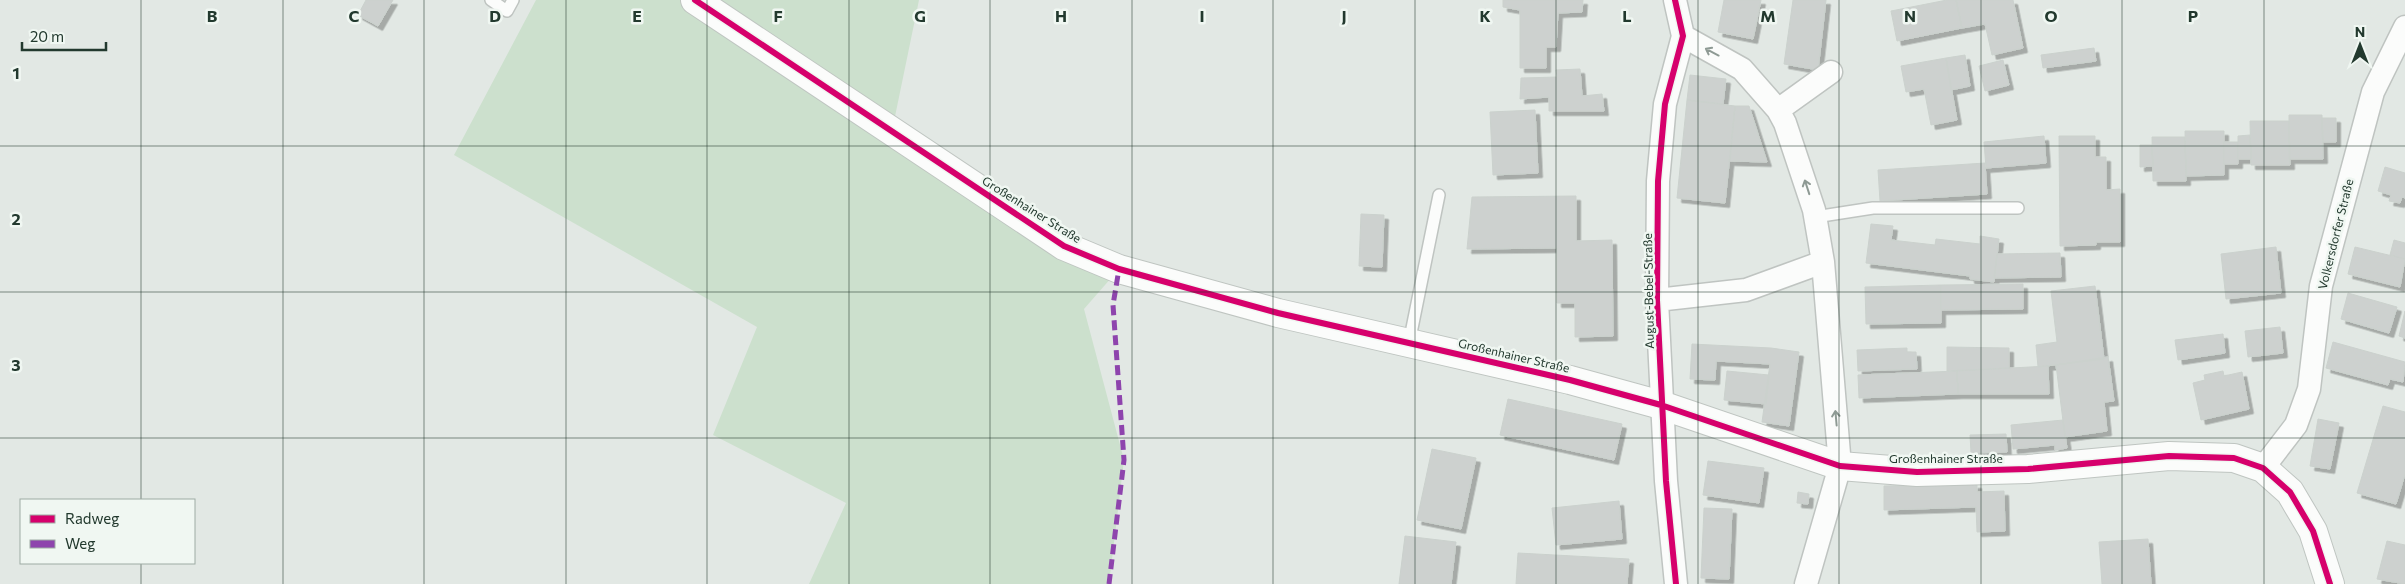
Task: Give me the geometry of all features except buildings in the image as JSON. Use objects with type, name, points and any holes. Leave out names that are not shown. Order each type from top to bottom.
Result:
[{"type":"street","name":"Großenhainer Straße","points":[[695,0],[1064,246],[1119,269],[1278,312],[1570,380],[1661,405],[1840,466],[1917,472],[2028,469],[2169,456],[2234,458],[2263,468],[2290,492],[2313,531],[2330,584]]},
{"type":"street","name":"August-Bebel-Straße","points":[[1675,0],[1682,36],[1665,104],[1658,181],[1657,300],[1666,481],[1676,584]]},
{"type":"street","name":"Volkersdorfer Straße","points":[[2263,468],[2296,425],[2309,389],[2321,286],[2355,156],[2373,92],[2405,27]]},
{"type":"street","points":[[1682,36],[1742,69],[1778,110],[1785,123],[1815,216],[1822,262],[1840,466],[1806,584]]},
{"type":"street","points":[[1778,110],[1831,72]]},
{"type":"street","name":"August-Bebel-Straße","points":[[1657,300],[1746,290],[1822,262]]},
{"type":"lane","points":[[491,0],[507,11],[514,0]]},
{"type":"lane","points":[[1409,343],[1439,194]]},
{"type":"lane","points":[[1815,216],[1873,208],[2018,208]]},
{"type":"green space","points":[[536,0],[919,0],[892,131],[1119,269],[1084,309],[1124,460],[1109,584],[809,584],[846,503],[713,435],[757,327],[454,155]]},
{"type":"marked path","points":[[1109,584],[1124,460],[1113,305],[1119,269]]},
{"type":"cycle path","points":[[695,0],[1064,246],[1119,269],[1278,313],[1570,380],[1661,405],[1840,466],[1917,472],[2028,469],[2169,456],[2234,458],[2263,468],[2290,492],[2313,531],[2330,584]]},
{"type":"cycle path","points":[[1675,0],[1683,36],[1665,104],[1658,181],[1657,300],[1666,481],[1676,584]]}]
